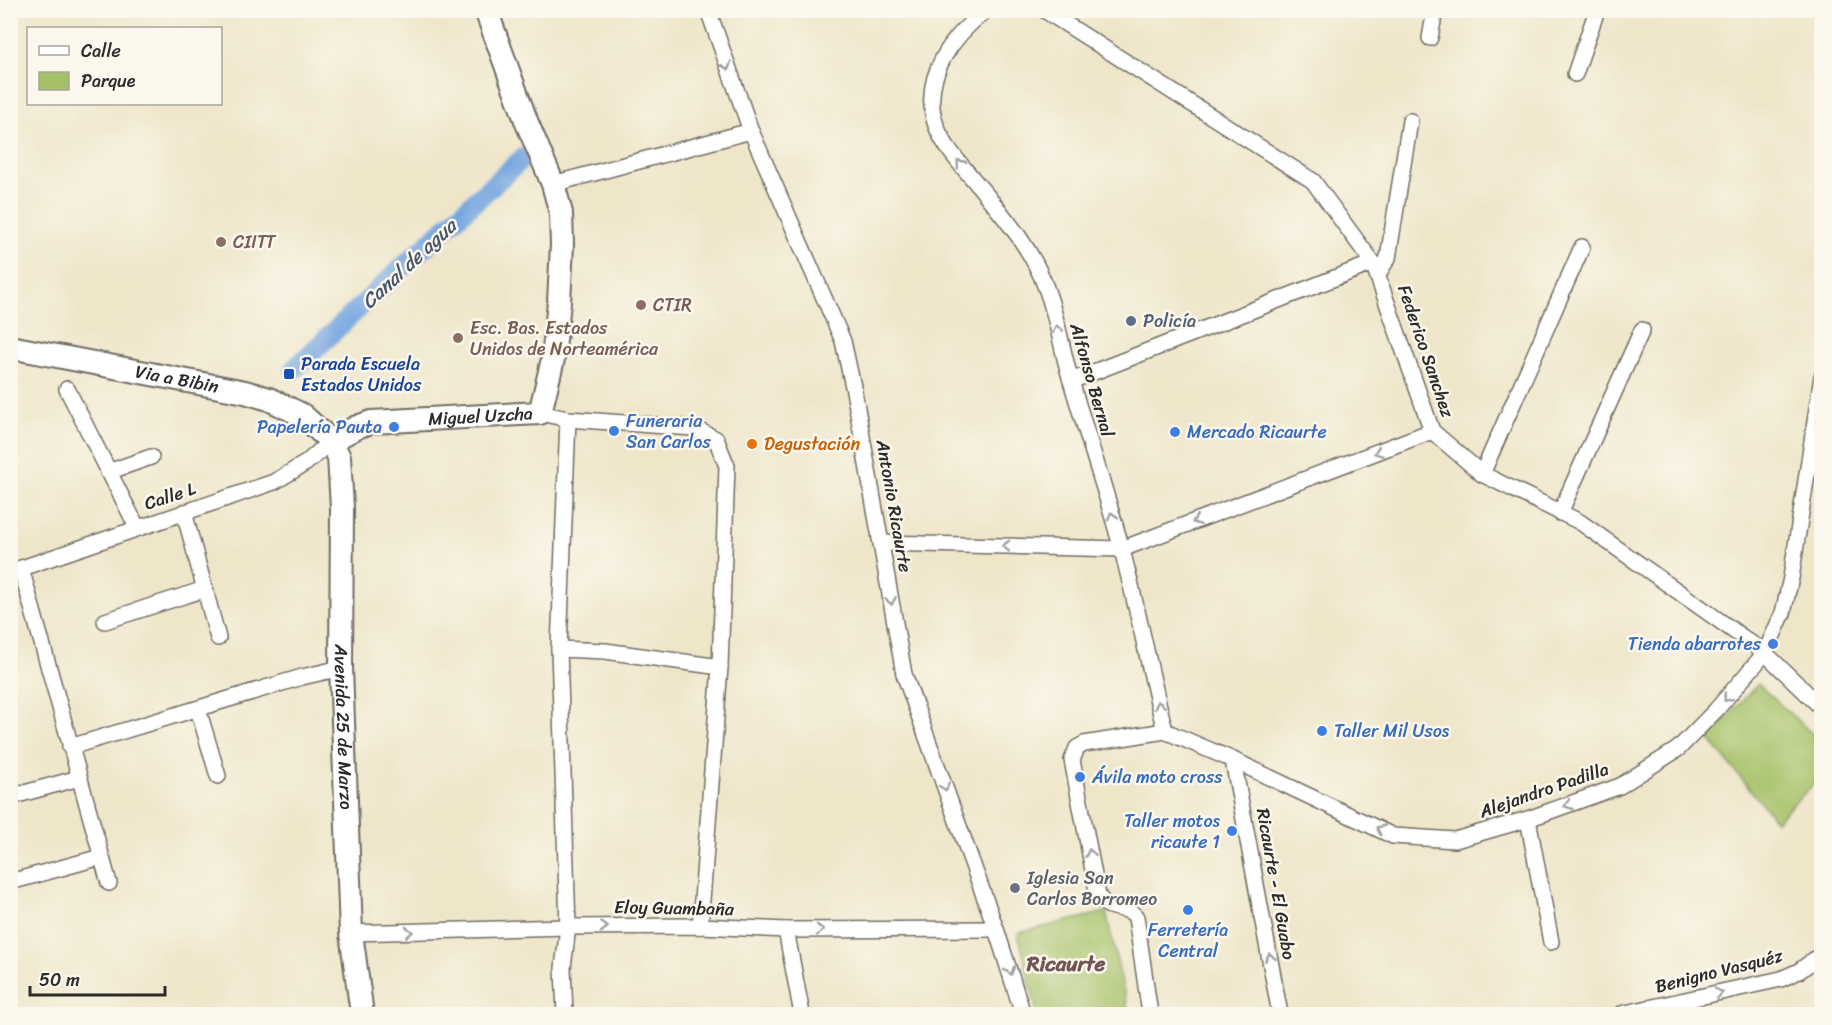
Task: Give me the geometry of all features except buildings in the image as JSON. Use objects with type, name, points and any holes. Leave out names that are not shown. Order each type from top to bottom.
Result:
[{"type":"main road","name":"Miguel Uzcha","points":[[331,441],[357,427],[372,423],[540,413],[553,359],[560,292],[561,213],[553,184],[527,123],[486,10]]},
{"type":"main road","name":"Via a Bibin","points":[[10,347],[245,392],[269,399],[302,415],[331,441]]},
{"type":"main road","name":"Avenida 25 de Marzo","points":[[331,441],[339,457],[342,487],[340,668],[351,933],[362,1014]]},
{"type":"street","name":"Alfonso Bernal","points":[[986,10],[952,42],[938,67],[932,94],[934,119],[946,145],[1016,231],[1034,260],[1047,289],[1071,381],[1122,549],[1165,731]]},
{"type":"street","name":"Federico Sanchez","points":[[1044,10],[1312,181],[1376,269],[1432,431],[1482,474],[1580,522],[1765,653],[1821,708]]},
{"type":"street","points":[[1072,27],[1073,10]]},
{"type":"street","points":[[1430,38],[1435,10]]},
{"type":"street","points":[[1575,74],[1597,10]]},
{"type":"street","name":"Antonio Ricaurte","points":[[709,11],[751,130],[843,341],[854,391],[904,674],[996,929],[1023,1014]]},
{"type":"street","points":[[1071,381],[1376,269],[1388,258],[1410,120]]},
{"type":"street","points":[[553,184],[751,130]]},
{"type":"street","points":[[1482,474],[1582,247]]},
{"type":"street","points":[[1560,513],[1642,330]]},
{"type":"street","name":"Alejandro Padilla","points":[[1233,760],[1393,836],[1455,840],[1528,819],[1620,786],[1678,749],[1716,710],[1765,653],[1783,613],[1821,376]]},
{"type":"street","points":[[67,389],[137,527]]},
{"type":"street","points":[[540,413],[568,419],[694,428],[716,439],[727,466],[720,668],[700,926]]},
{"type":"street","points":[[565,1014],[563,968],[568,927],[559,649],[568,419]]},
{"type":"street","points":[[881,543],[1122,549],[1432,431]]},
{"type":"street","name":"Calle L","points":[[16,570],[274,482],[306,463],[331,441]]},
{"type":"street","points":[[108,472],[151,457]]},
{"type":"street","points":[[184,513],[219,638]]},
{"type":"street","points":[[16,570],[109,883]]},
{"type":"street","points":[[105,621],[205,589]]},
{"type":"street","points":[[559,649],[605,651],[720,668]]},
{"type":"street","points":[[70,747],[302,677],[340,668]]},
{"type":"street","points":[[198,709],[218,776]]},
{"type":"street","points":[[1150,1014],[1136,917],[1129,910],[1108,907],[1098,896],[1072,760],[1077,748],[1084,744],[1165,731],[1233,760]]},
{"type":"street","name":"Ricaurte - El Guabo","points":[[1233,760],[1280,1014]]},
{"type":"street","points":[[10,797],[79,778]]},
{"type":"street","points":[[1528,819],[1551,942]]},
{"type":"street","points":[[10,882],[101,857]]},
{"type":"street","name":"Eloy Guambaña","points":[[351,933],[700,926],[786,930],[996,929]]},
{"type":"street","points":[[786,930],[802,1014]]},
{"type":"street","name":"Benigno Vasquéz","points":[[1621,1014],[1781,979],[1799,971],[1821,954]]},
{"type":"green space","points":[[1758,684],[1821,742],[1821,777],[1776,821],[1708,738]]},
{"type":"green space","points":[[1106,912],[1129,1014],[1037,1014],[1018,933]]},
{"type":"waterway","name":"Canal de agua","points":[[294,369],[523,158]]},
{"type":"place","name":"CIITT","points":[[221,242]]},
{"type":"place","name":"CTIR","points":[[641,305]]},
{"type":"place","name":"Policía","points":[[1131,321]]},
{"type":"place","name":"Esc. Bas. Estados Unidos de Norteamérica","points":[[458,338]]},
{"type":"place","name":"Parada Escuela Estados Unidos","points":[[289,374]]},
{"type":"place","name":"Papelería Pauta","points":[[394,427]]},
{"type":"place","name":"Funeraria San Carlos","points":[[614,431]]},
{"type":"place","name":"Mercado Ricaurte","points":[[1175,432]]},
{"type":"place","name":"Degustación","points":[[752,444]]},
{"type":"place","name":"Tienda abarrotes","points":[[1773,644]]},
{"type":"place","name":"Taller Mil Usos","points":[[1322,731]]},
{"type":"place","name":"Ávila moto cross","points":[[1080,777]]},
{"type":"place","name":"Taller motos ricaute 1","points":[[1232,831]]},
{"type":"place","name":"Iglesia San Carlos Borromeo","points":[[1015,888]]},
{"type":"place","name":"Ferretería Central","points":[[1188,910]]},
{"type":"district","name":"Ricaurte","points":[[1066,964]]}]
